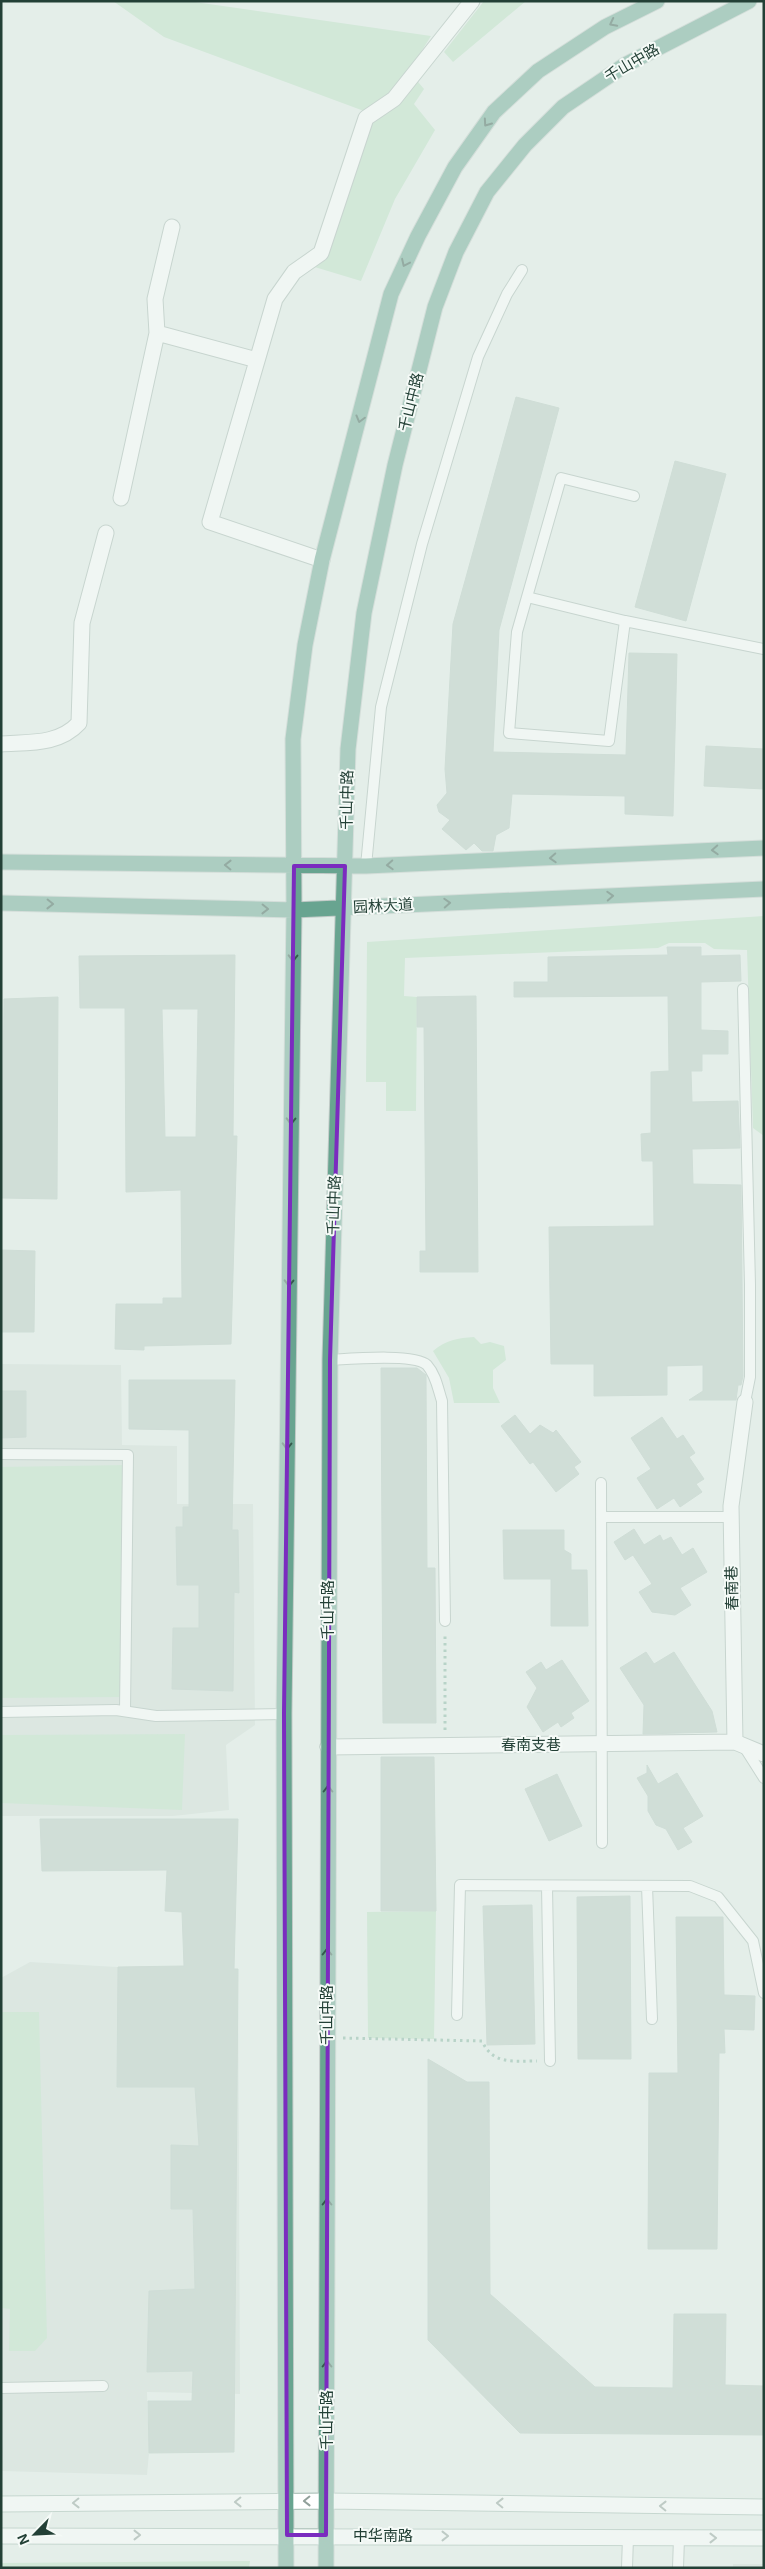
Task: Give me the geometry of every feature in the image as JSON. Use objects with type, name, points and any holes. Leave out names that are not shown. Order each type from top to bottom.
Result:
[{"type":"main road","points":[[286,2568],[284,1714],[294,910],[293,739],[305,645],[322,560],[391,294],[418,236],[455,167],[494,112],[538,72],[605,27],[657,1]]},
{"type":"main road","name":"千山中路","points":[[326,2568],[330,1360],[348,750],[364,613],[395,465],[435,307],[456,252],[487,192],[524,145],[562,107],[625,65],[749,1]]},
{"type":"main road","points":[[1,862],[366,866],[764,848]]},
{"type":"main road","name":"园林大道","points":[[1,903],[294,910],[764,889]]},
{"type":"street","points":[[322,560],[210,522],[275,299],[294,272],[321,253],[366,118],[394,99],[472,1]]},
{"type":"street","points":[[120,498],[157,333],[156,299],[172,226]]},
{"type":"street","points":[[157,333],[257,360]]},
{"type":"street","points":[[1,744],[49,741],[70,733],[79,724],[82,622],[106,533]]},
{"type":"street","name":"春南巷","points":[[740,1745],[731,1517],[745,1402]]},
{"type":"street","points":[[740,1745],[764,1754]]},
{"type":"street","name":"春南支巷","points":[[328,1747],[740,1745]]},
{"type":"street","points":[[1,2504],[327,2501],[764,2507]]},
{"type":"street","name":"中华南路","points":[[1,2536],[326,2535],[764,2538]]},
{"type":"lane","points":[[366,866],[381,707],[422,544],[478,357],[507,294],[522,270]]},
{"type":"lane","points":[[624,621],[609,741],[509,733],[517,632],[561,478],[634,496]]},
{"type":"lane","points":[[527,597],[624,621],[764,649]]},
{"type":"lane","points":[[743,989],[750,1285],[750,1377],[745,1402]]},
{"type":"lane","points":[[330,1360],[411,1359],[426,1364],[436,1380],[442,1401],[445,1620]]},
{"type":"lane","points":[[1,1454],[128,1455],[125,1712]]},
{"type":"lane","points":[[601,1483],[602,1843]]},
{"type":"lane","points":[[601,1517],[731,1517]]},
{"type":"lane","points":[[1,1712],[125,1712],[156,1716],[284,1714]]},
{"type":"lane","points":[[740,1745],[764,1778]]},
{"type":"lane","points":[[457,2015],[460,1885],[690,1886],[718,1897],[753,1942],[764,1993]]},
{"type":"lane","points":[[547,1886],[550,2061]]},
{"type":"lane","points":[[647,1886],[652,2019]]},
{"type":"lane","points":[[1,2388],[103,2386]]},
{"type":"lane","points":[[627,2568],[628,2537]]},
{"type":"lane","points":[[678,2568],[679,2538]]},
{"type":"path","points":[[445,1620],[445,1746]]},
{"type":"path","points":[[327,2038],[482,2041],[488,2053],[497,2059],[550,2061]]},
{"type":"highlighted area","points":[[294,866],[345,866],[330,1360],[326,2535],[287,2535],[284,1714]]},
{"type":"shaded area","points":[[1,1364],[121,1365],[122,1445],[177,1446],[177,1504],[253,1504],[255,1725],[226,1745],[229,1810],[173,1816],[1,1816]]},
{"type":"shaded area","points":[[30,1962],[117,1967],[196,1966],[238,1969],[240,2394],[147,2392],[149,2453],[147,2475],[1,2471],[1,1978]]},
{"type":"shaded area","points":[[733,2564],[764,2564],[764,2568],[733,2568]]},
{"type":"green space","points":[[113,1],[188,1],[431,36],[409,71],[424,89],[414,104],[435,130],[395,199],[361,281],[308,265],[364,111],[164,37]]},
{"type":"green space","points":[[484,1],[526,1],[453,62],[444,52]]},
{"type":"green space","points":[[764,916],[764,1136],[753,1128],[747,950],[714,949],[705,943],[669,943],[658,948],[405,958],[404,996],[417,997],[416,1111],[386,1111],[386,1082],[366,1082],[367,942]]},
{"type":"green space","points":[[474,1337],[481,1344],[490,1342],[504,1346],[506,1360],[493,1370],[493,1388],[500,1403],[454,1403],[449,1378],[433,1351],[452,1340]]},
{"type":"green space","points":[[125,1465],[121,1697],[1,1698],[1,1467]]},
{"type":"green space","points":[[185,1734],[182,1810],[1,1803],[1,1735]]},
{"type":"green space","points":[[436,1911],[434,2039],[368,2038],[367,1912]]},
{"type":"green space","points":[[1,2012],[39,2012],[47,2338],[35,2351],[9,2351],[10,2309],[1,2308]]},
{"type":"green space","points":[[250,2561],[249,2568],[1,2568],[1,2563]]},
{"type":"building","points":[[516,397],[559,408],[499,630],[493,752],[626,755],[629,653],[677,654],[673,816],[625,814],[625,796],[512,794],[509,828],[496,835],[493,851],[482,851],[474,843],[466,850],[442,829],[450,820],[439,812],[437,805],[447,793],[445,769],[453,624]]},
{"type":"building","points":[[675,461],[726,474],[686,621],[635,607]]},
{"type":"building","points":[[706,746],[764,749],[764,789],[704,786]]},
{"type":"building","points":[[667,947],[701,947],[701,956],[740,955],[741,981],[701,982],[701,1030],[728,1031],[728,1054],[702,1054],[702,1071],[691,1071],[692,1102],[738,1101],[740,1148],[692,1149],[693,1184],[741,1185],[743,1376],[741,1385],[738,1385],[736,1400],[689,1400],[703,1391],[703,1365],[667,1366],[667,1395],[594,1396],[594,1364],[551,1364],[549,1227],[654,1226],[653,1161],[642,1161],[641,1134],[651,1133],[651,1072],[669,1071],[668,996],[514,997],[514,982],[548,982],[548,957],[668,955]]},
{"type":"building","points":[[235,955],[233,1136],[237,1136],[231,1344],[144,1346],[144,1350],[115,1349],[116,1304],[163,1304],[163,1298],[182,1298],[181,1190],[126,1192],[125,1008],[80,1008],[79,956]],"holes":[[[162,1009],[198,1009],[196,1137],[165,1137]]]},
{"type":"building","points":[[476,996],[478,1272],[420,1272],[420,1251],[426,1251],[424,1027],[417,1027],[417,997]]},
{"type":"building","points":[[58,997],[57,1199],[2,1198],[4,999]]},
{"type":"building","points":[[1,1250],[35,1251],[34,1332],[1,1332]]},
{"type":"building","points":[[381,1368],[417,1368],[426,1375],[427,1568],[435,1568],[436,1723],[383,1723]]},
{"type":"building","points":[[129,1380],[235,1380],[232,1530],[238,1530],[239,1593],[234,1592],[233,1691],[172,1689],[173,1628],[199,1628],[199,1585],[177,1585],[176,1527],[183,1527],[183,1507],[189,1507],[189,1430],[129,1429]]},
{"type":"building","points":[[1,1391],[26,1391],[26,1437],[1,1438]]},
{"type":"building","points":[[515,1415],[530,1434],[540,1425],[553,1433],[556,1430],[581,1462],[574,1467],[579,1474],[556,1492],[533,1462],[530,1464],[501,1426]]},
{"type":"building","points":[[662,1417],[677,1439],[683,1435],[695,1453],[689,1457],[704,1479],[696,1484],[702,1492],[680,1507],[674,1498],[657,1509],[637,1478],[651,1469],[631,1438]]},
{"type":"building","points":[[634,1529],[644,1545],[660,1535],[663,1541],[671,1537],[682,1555],[693,1548],[707,1572],[680,1588],[691,1605],[675,1615],[652,1612],[639,1592],[652,1584],[633,1555],[625,1560],[614,1542]]},
{"type":"building","points":[[503,1530],[564,1530],[564,1550],[571,1554],[571,1570],[587,1570],[588,1626],[551,1626],[551,1579],[504,1579]]},
{"type":"building","points":[[646,1652],[654,1664],[674,1652],[712,1711],[717,1732],[643,1734],[644,1705],[620,1668]]},
{"type":"building","points":[[562,1660],[589,1701],[571,1713],[574,1718],[561,1727],[558,1722],[543,1732],[527,1707],[537,1688],[526,1672],[541,1662],[546,1670]]},
{"type":"building","points":[[381,1757],[434,1757],[436,1911],[381,1911]]},
{"type":"building","points":[[647,1765],[658,1784],[677,1773],[703,1816],[683,1828],[692,1842],[678,1850],[666,1829],[656,1825],[648,1811],[648,1796],[637,1778],[647,1773]]},
{"type":"building","points":[[557,1774],[582,1826],[549,1841],[525,1789]]},
{"type":"building","points":[[40,1819],[238,1819],[234,1969],[238,1969],[234,2452],[149,2453],[148,2401],[192,2401],[193,2371],[147,2372],[149,2291],[195,2289],[193,2209],[171,2209],[171,2145],[199,2146],[195,2087],[117,2087],[118,1967],[184,1966],[182,1912],[165,1911],[167,1870],[42,1871]]},
{"type":"building","points":[[630,1896],[631,2059],[578,2059],[577,1897]]},
{"type":"building","points":[[532,1905],[535,2044],[487,2045],[483,1906]]},
{"type":"building","points":[[676,1917],[723,1917],[724,1995],[755,1996],[754,2030],[724,2029],[725,2053],[719,2053],[717,2249],[648,2249],[649,2073],[678,2073]]},
{"type":"building","points":[[428,2059],[467,2082],[489,2082],[490,2294],[595,2387],[673,2388],[674,2314],[726,2314],[725,2385],[764,2386],[764,2435],[520,2433],[428,2340]]}]
